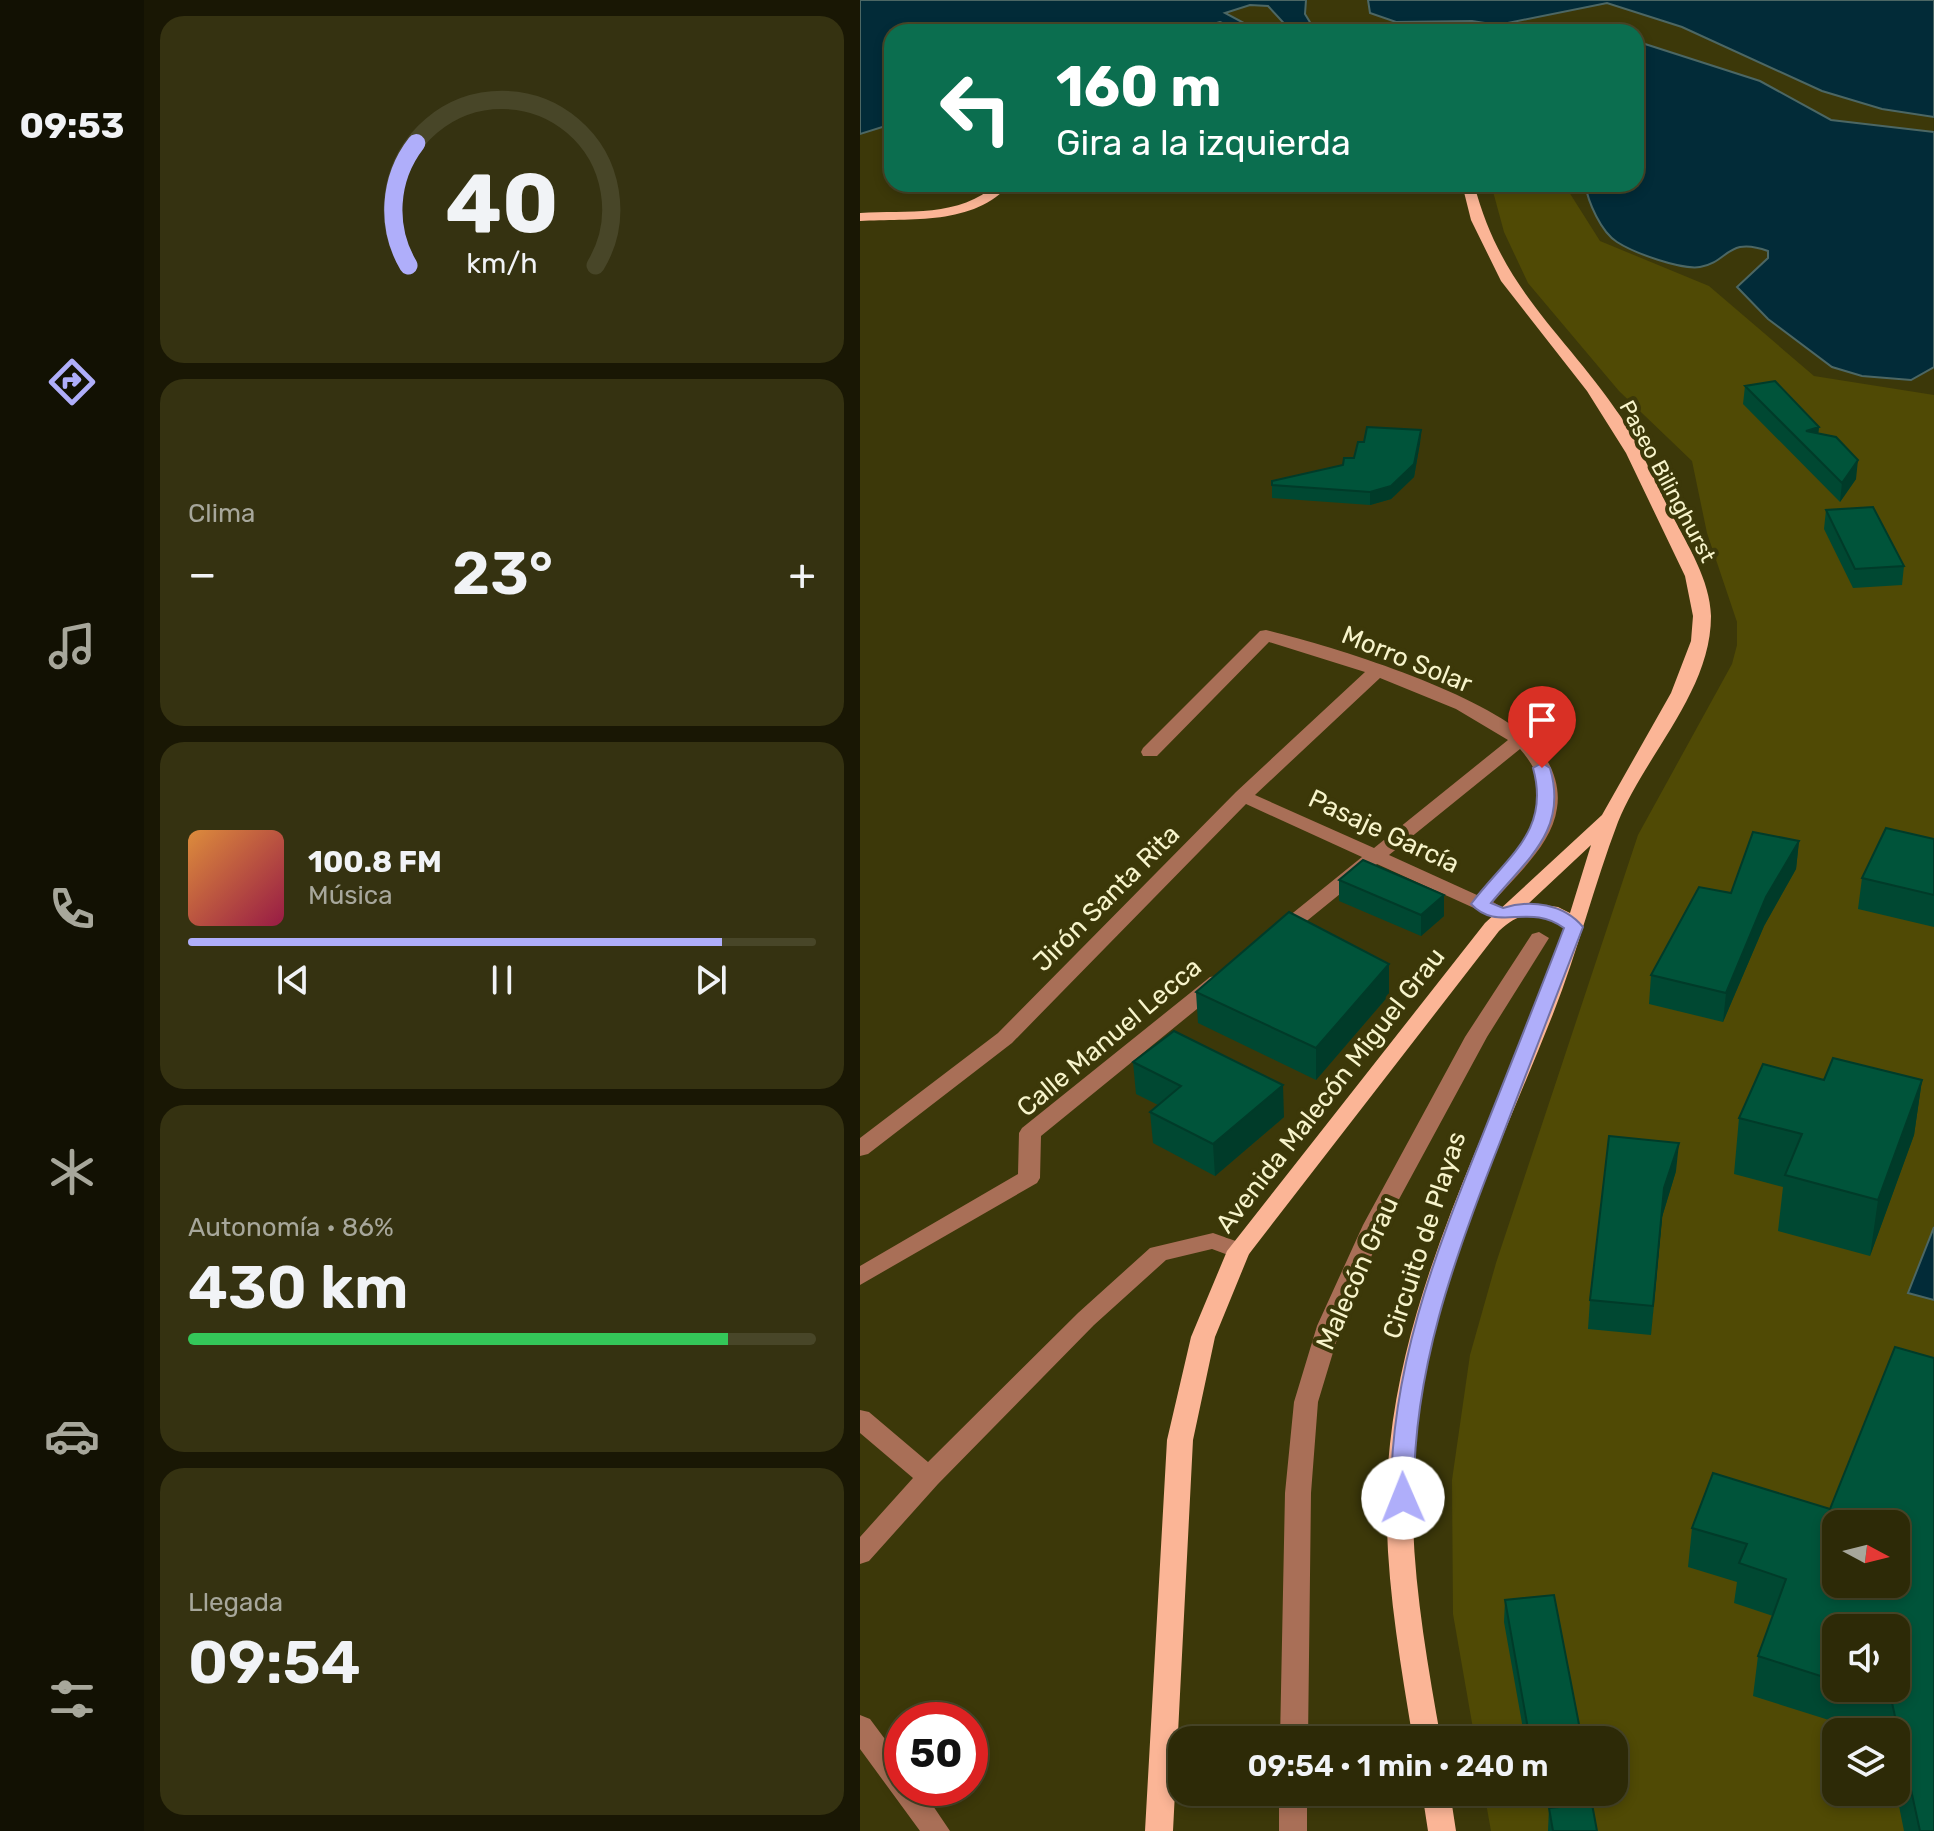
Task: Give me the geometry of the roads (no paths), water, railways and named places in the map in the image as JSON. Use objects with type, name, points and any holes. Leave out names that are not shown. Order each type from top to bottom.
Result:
[{"type":"main road","points":[[860,217],[944,212],[981,202],[997,192]]},
{"type":"main road","name":"Paseo Bilinghurst","points":[[1470,192],[1475,221],[1495,266],[1614,419],[1695,574],[1702,618],[1697,658],[1610,817]]},
{"type":"main road","name":"Avenida Malecón Miguel Grau","points":[[1159,1831],[1180,1440],[1203,1337],[1239,1251],[1503,914],[1610,817]]},
{"type":"main road","name":"Circuito de Playas","points":[[1425,1726],[1413,1656],[1403,1549],[1402,1447],[1419,1341],[1454,1230],[1574,927],[1610,817]]},
{"type":"main road","points":[[1503,914],[1517,909],[1544,910],[1557,914],[1574,927]]},
{"type":"main road","points":[[1438,1806],[1442,1831]]},
{"type":"street","name":"Morro Solar","points":[[1150,752],[1266,635],[1378,670],[1451,702],[1520,740],[1542,768],[1549,792],[1546,816],[1536,837],[1480,904]]},
{"type":"street","name":"Jirón Santa Rita","points":[[860,1149],[1005,1038],[1243,796],[1378,670]]},
{"type":"street","points":[[1263,945],[1520,740]]},
{"type":"street","name":"Pasaje García","points":[[1243,796],[1503,914]]},
{"type":"street","name":"Malecón Grau","points":[[1294,1726],[1300,1478],[1306,1402],[1329,1326],[1374,1225],[1476,1037],[1539,938]]},
{"type":"street","name":"Calle Manuel Lecca","points":[[860,1277],[1029,1178],[1030,1133],[1238,965]]},
{"type":"street","points":[[860,1554],[929,1477],[1086,1319],[1158,1254],[1213,1241],[1239,1251]]},
{"type":"street","points":[[860,1419],[929,1477]]},
{"type":"street","points":[[860,1727],[884,1760]]},
{"type":"street","points":[[918,1806],[936,1831]]},
{"type":"street","points":[[1293,1806],[1293,1831]]},
{"type":"water","points":[[860,0],[1306,0],[1305,14],[1311,24],[1285,24],[1268,6],[1250,5],[1225,13],[1242,24],[884,24],[884,126],[860,134]]},
{"type":"water","points":[[1368,0],[1934,0],[1934,117],[1882,109],[1822,91],[1682,27],[1607,3],[1503,24],[1472,21],[1396,22],[1370,13]]},
{"type":"water","points":[[1644,44],[1760,81],[1831,120],[1934,132],[1934,367],[1911,380],[1862,376],[1832,367],[1768,319],[1737,287],[1768,258],[1768,251],[1744,246],[1710,264],[1692,267],[1658,260],[1634,251],[1611,237],[1592,208],[1587,192],[1644,192]]},
{"type":"water","points":[[1934,1227],[1934,1300],[1908,1293]]}]
